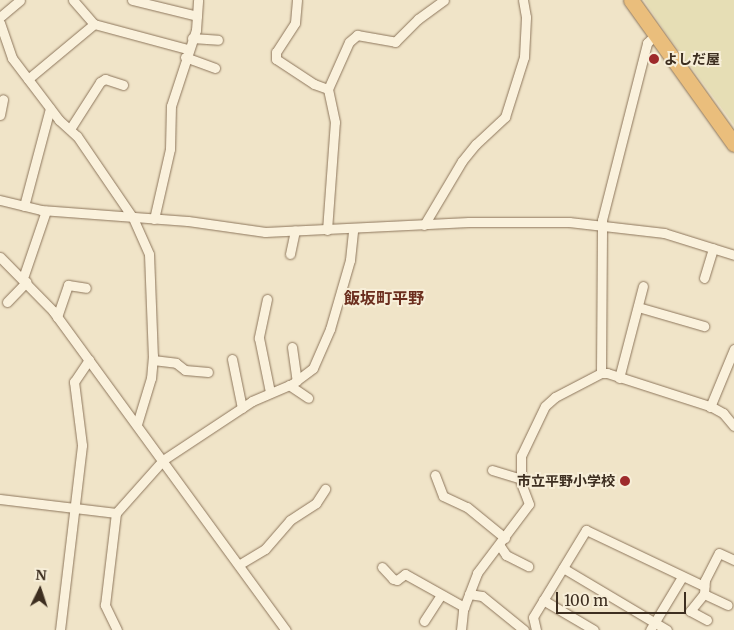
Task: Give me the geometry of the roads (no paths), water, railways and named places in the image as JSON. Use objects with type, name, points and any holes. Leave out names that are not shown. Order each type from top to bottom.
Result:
[{"type":"highway","points":[[631,0],[734,144]]},
{"type":"street","points":[[0,17],[20,0]]},
{"type":"street","points":[[74,0],[94,24],[186,53],[214,68]]},
{"type":"street","points":[[132,0],[197,16]]},
{"type":"street","points":[[154,219],[170,149],[171,106],[192,38],[197,16],[198,0]]},
{"type":"street","points":[[297,0],[295,23],[276,52],[276,59],[314,84],[328,89]]},
{"type":"street","points":[[327,230],[336,122],[328,89],[354,37],[395,42],[418,19],[444,0]]},
{"type":"street","points":[[424,225],[462,161],[476,144],[505,117],[524,57],[526,22],[523,0]]},
{"type":"street","points":[[0,23],[12,58],[50,108],[70,129],[133,218],[149,254],[153,360],[143,410],[137,424]]},
{"type":"street","points":[[28,79],[94,24]]},
{"type":"street","points":[[600,373],[601,225],[647,43],[655,35]]},
{"type":"street","points":[[192,38],[218,40]]},
{"type":"street","points":[[70,129],[100,82],[106,79],[123,85]]},
{"type":"street","points":[[0,116],[3,99]]},
{"type":"street","points":[[24,206],[50,108]]},
{"type":"street","points":[[0,200],[46,211],[188,221],[241,231],[295,232],[532,220],[601,225],[664,233],[734,255]]},
{"type":"street","points":[[7,302],[24,280],[46,211]]},
{"type":"street","points":[[118,630],[106,605],[116,513],[163,460],[242,408],[270,392],[293,383],[313,368],[323,351],[350,260],[353,229]]},
{"type":"street","points":[[290,254],[295,232]]},
{"type":"street","points":[[704,278],[713,248]]},
{"type":"street","points":[[0,257],[24,280],[57,317],[240,564],[286,630]]},
{"type":"street","points":[[57,317],[68,285],[86,288]]},
{"type":"street","points":[[619,378],[643,286]]},
{"type":"street","points":[[267,299],[259,338],[270,392]]},
{"type":"street","points":[[638,307],[704,326]]},
{"type":"street","points":[[292,347],[293,383],[308,398]]},
{"type":"street","points":[[710,407],[734,349]]},
{"type":"street","points":[[232,359],[242,408]]},
{"type":"street","points":[[60,630],[82,445],[74,382],[89,360]]},
{"type":"street","points":[[153,360],[176,363],[185,370],[208,372]]},
{"type":"street","points":[[461,630],[464,607],[477,573],[529,504],[521,479],[520,456],[545,406],[556,397],[600,373],[710,407],[723,413],[734,426]]},
{"type":"street","points":[[492,470],[521,479]]},
{"type":"street","points":[[435,476],[443,496],[467,507],[502,542],[506,555],[528,566]]},
{"type":"street","points":[[240,564],[265,549],[290,520],[316,503],[325,489]]},
{"type":"street","points":[[0,499],[116,513]]},
{"type":"street","points":[[536,630],[533,617],[586,530],[682,577],[728,605]]},
{"type":"street","points":[[707,620],[690,611],[704,590],[719,553],[734,560]]},
{"type":"street","points":[[382,567],[393,579],[397,580],[404,574],[440,596],[464,607]]},
{"type":"street","points":[[563,568],[652,626],[667,630]]},
{"type":"street","points":[[652,626],[682,577]]},
{"type":"street","points":[[469,594],[482,596],[524,630]]},
{"type":"street","points":[[424,621],[440,596]]},
{"type":"street","points":[[543,600],[594,630]]},
{"type":"place","name":"よしだ屋","points":[[654,59]]},
{"type":"place","name":"市立平野小学校","points":[[625,481]]},
{"type":"district","name":"飯坂町平野","points":[[384,298]]}]
